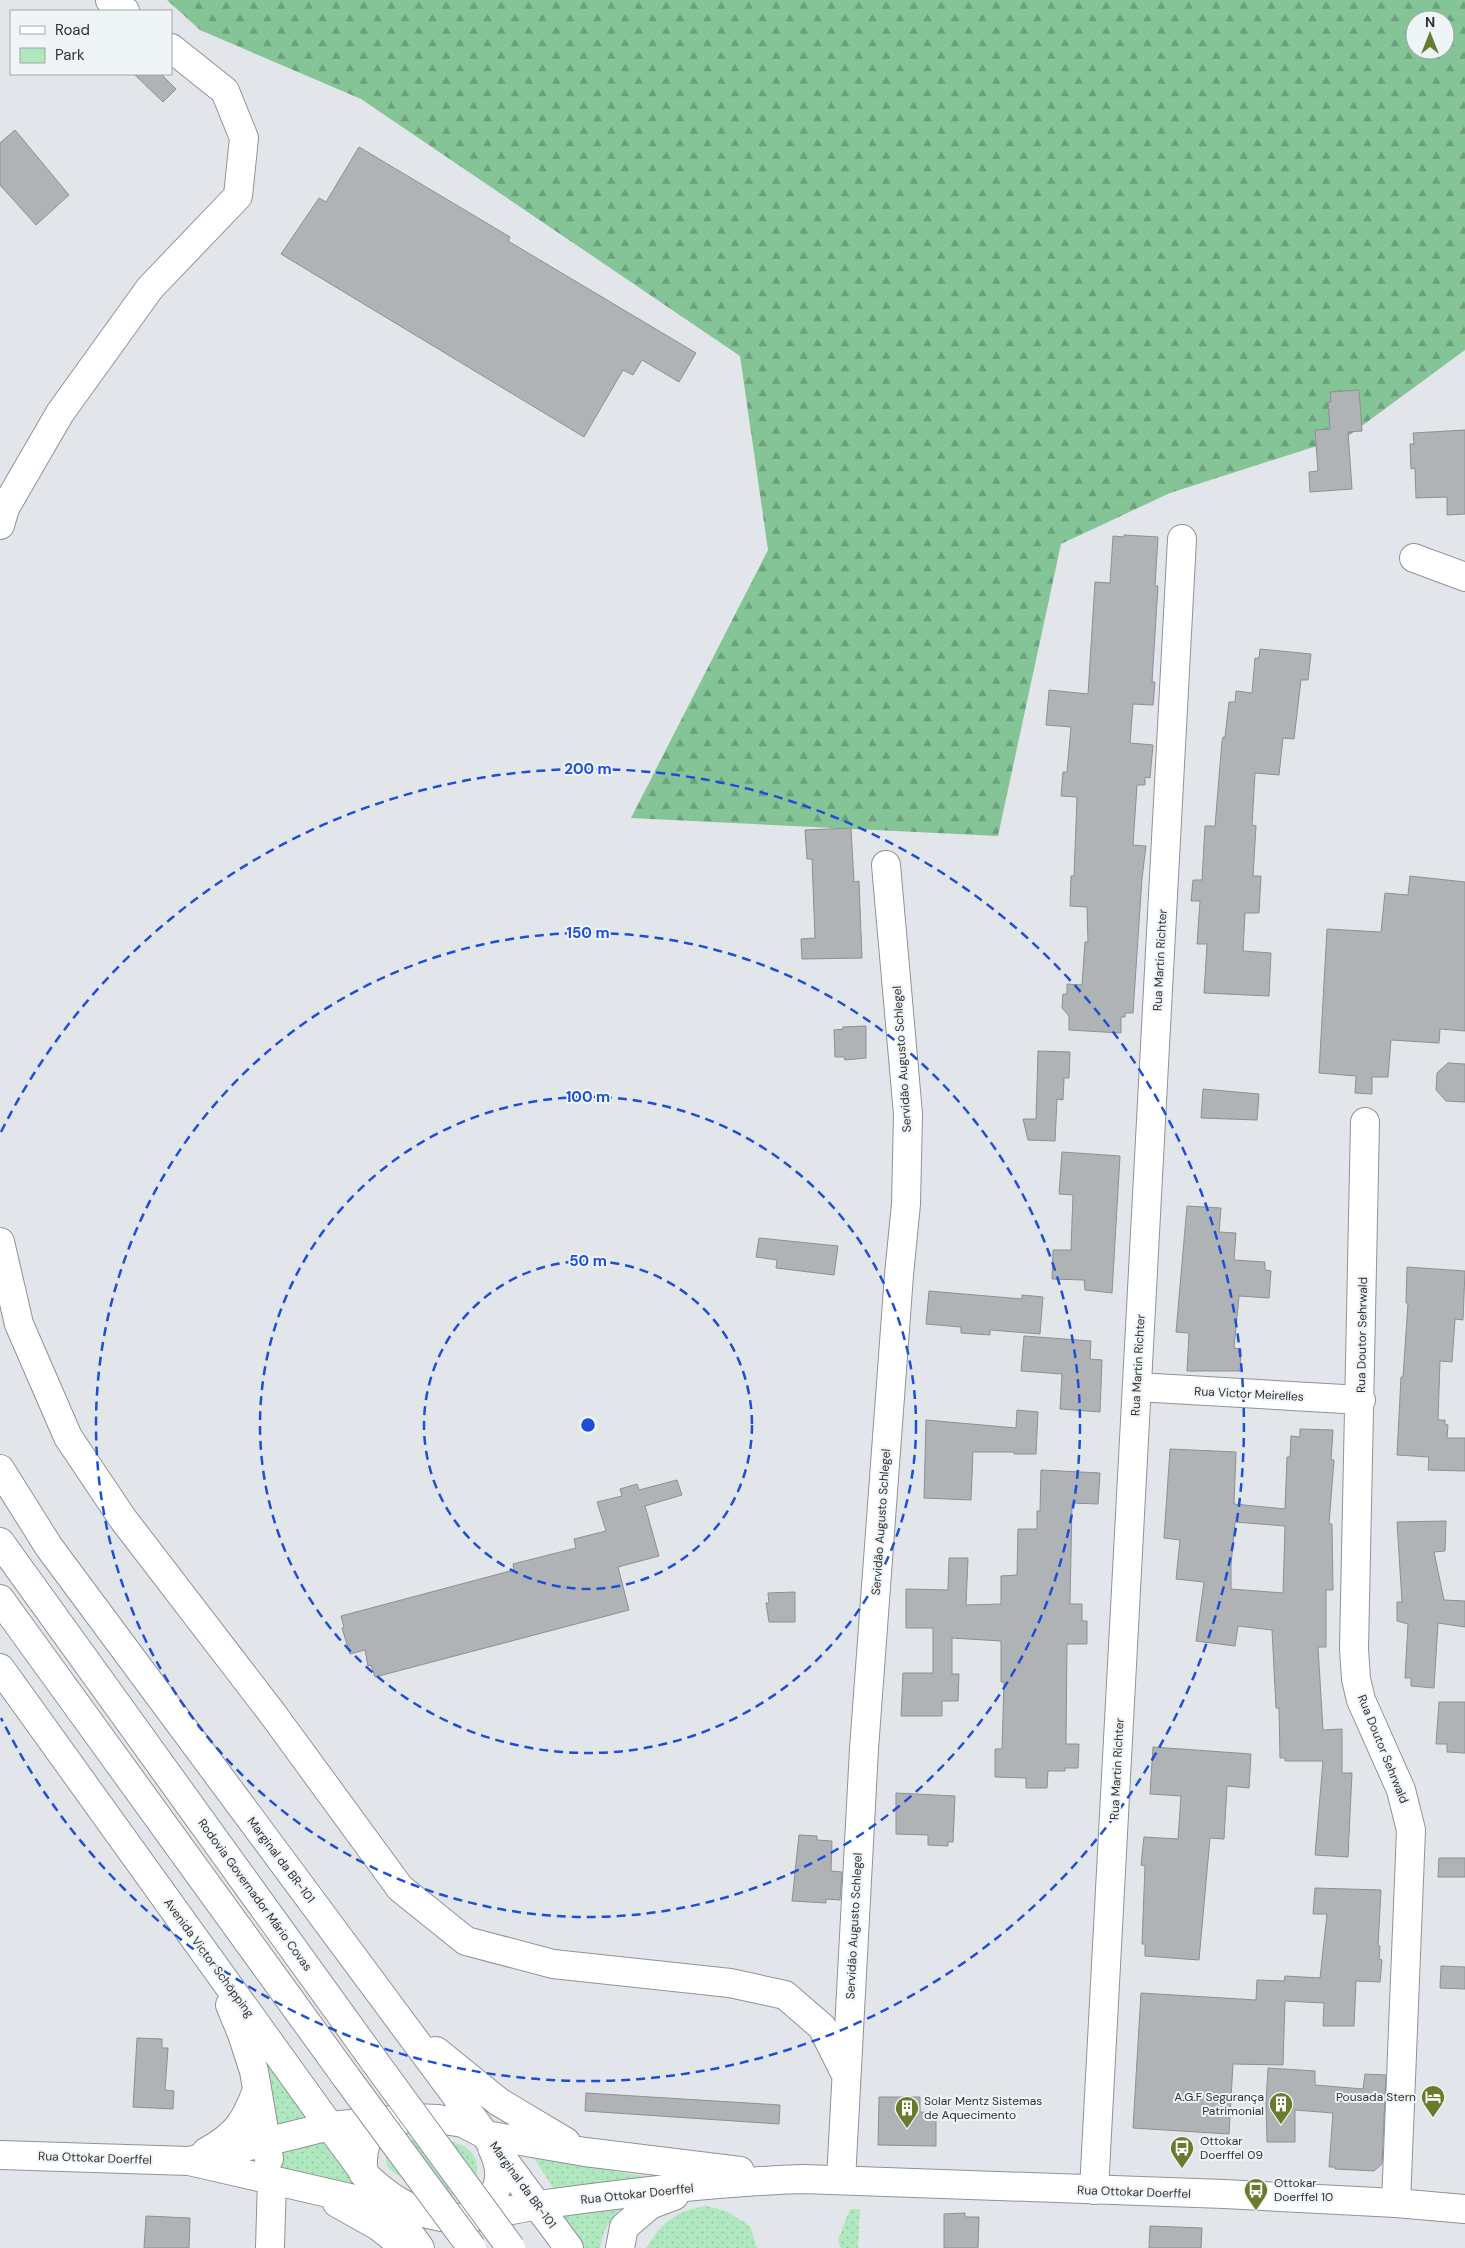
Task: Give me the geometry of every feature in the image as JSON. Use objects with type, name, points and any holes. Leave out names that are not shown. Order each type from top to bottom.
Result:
[{"type":"main road","points":[[110,0],[123,10]]},
{"type":"main road","points":[[0,525],[5,508],[60,413],[150,288],[238,196],[244,138],[225,91],[172,49]]},
{"type":"main road","name":"Rua Martin Richter","points":[[1094,2190],[1182,539]]},
{"type":"main road","points":[[1414,558],[1465,577]]},
{"type":"main road","name":"Servidão Augusto Schlegel","points":[[841,2180],[864,1749],[899,1275],[906,1204],[908,1114],[886,865]]},
{"type":"main road","name":"Rua Doutor Sehrwald","points":[[1365,1122],[1361,1400],[1354,1649],[1356,1680],[1361,1700],[1370,1724],[1401,1790],[1411,1830],[1396,2204]]},
{"type":"main road","points":[[0,1242],[19,1324],[68,1437],[123,1519],[272,1713],[400,1888],[466,1941],[552,1964],[730,1983],[785,1995],[822,2027],[846,2077]]},
{"type":"main road","name":"Rua Victor Meirelles","points":[[1137,1387],[1361,1400]]},
{"type":"main road","name":"Marginal da BR-101","points":[[0,1468],[48,1547],[569,2248]]},
{"type":"main road","name":"Rodovia Governador Mário Covas","points":[[0,1542],[511,2248]]},
{"type":"main road","points":[[0,1599],[472,2248]]},
{"type":"main road","name":"Avenida Victor Schöpping","points":[[0,1668],[420,2248]]},
{"type":"main road","points":[[193,1936],[228,2000],[254,2071],[272,2179],[270,2248]]},
{"type":"main road","points":[[405,2027],[499,2102],[532,2123],[585,2152]]},
{"type":"main road","points":[[189,2161],[231,2136],[246,2117],[257,2090]]},
{"type":"main road","points":[[414,2118],[438,2119],[463,2124],[486,2135],[496,2157],[500,2173],[498,2186],[482,2208],[471,2216],[443,2218],[422,2213],[382,2192],[364,2173],[363,2155],[369,2137],[376,2129],[391,2121],[414,2118]]},
{"type":"main road","name":"Rua Ottokar Doerffel","points":[[189,2161],[330,2126],[391,2121]]},
{"type":"main road","name":"Rua Ottokar Doerffel","points":[[486,2135],[585,2152],[803,2179]]},
{"type":"main road","name":"Rua Ottokar Doerffel","points":[[0,2155],[189,2161],[422,2213]]},
{"type":"main road","name":"Rua Ottokar Doerffel","points":[[471,2216],[538,2205],[744,2181],[803,2179],[1224,2194],[1465,2210]]},
{"type":"main road","points":[[307,2187],[378,2226],[406,2248]]},
{"type":"main road","points":[[620,2248],[624,2228],[650,2205],[696,2187]]},
{"type":"green space","points":[[167,0],[1465,0],[1465,350],[1348,436],[1170,493],[1061,544],[998,836],[631,818],[768,550],[740,356],[361,99],[200,30]]},
{"type":"green space","points":[[257,2041],[317,2126],[271,2135]]},
{"type":"green space","points":[[422,2139],[452,2142],[469,2150],[477,2166],[476,2178],[458,2195],[451,2195],[432,2191],[394,2173],[386,2163],[386,2153],[398,2142]]},
{"type":"green space","points":[[327,2140],[367,2194],[283,2177],[279,2166],[279,2155],[284,2149]]},
{"type":"green space","points":[[527,2147],[618,2172],[653,2177],[557,2194]]},
{"type":"green space","points":[[629,2201],[610,2222],[601,2240],[600,2248],[582,2248],[560,2212]]},
{"type":"green space","points":[[707,2206],[726,2211],[750,2226],[757,2248],[647,2248],[658,2231],[671,2219],[687,2211]]},
{"type":"green space","points":[[850,2209],[860,2209],[858,2248],[841,2248],[838,2240]]},
{"type":"building","points":[[135,75],[162,75],[176,89],[163,102]]},
{"type":"building","points":[[15,130],[69,195],[36,225],[0,185],[0,143]]},
{"type":"building","points":[[359,147],[510,237],[508,241],[696,353],[679,382],[642,360],[633,375],[623,370],[584,437],[281,254],[319,198],[326,202]]},
{"type":"building","points":[[1359,390],[1362,431],[1348,432],[1352,489],[1310,492],[1309,472],[1318,471],[1315,430],[1330,429],[1328,402],[1331,402],[1330,392]]},
{"type":"building","points":[[1465,430],[1465,514],[1447,515],[1447,497],[1416,498],[1415,468],[1411,469],[1410,444],[1414,444],[1413,433]]},
{"type":"building","points":[[1124,535],[1158,537],[1155,586],[1158,586],[1152,682],[1155,682],[1153,705],[1133,704],[1130,743],[1153,745],[1150,778],[1145,777],[1145,785],[1137,785],[1133,845],[1146,846],[1142,878],[1133,1013],[1125,1013],[1125,1017],[1121,1017],[1121,1033],[1069,1030],[1069,1016],[1062,1008],[1063,994],[1067,994],[1067,984],[1082,985],[1085,942],[1088,942],[1087,907],[1070,906],[1071,876],[1074,876],[1077,797],[1061,796],[1063,772],[1067,772],[1071,727],[1046,725],[1049,690],[1088,694],[1095,582],[1110,583],[1113,536],[1124,537]]},
{"type":"building","points":[[1260,649],[1311,654],[1308,680],[1301,680],[1294,739],[1283,738],[1279,775],[1255,773],[1252,825],[1256,826],[1253,876],[1261,876],[1259,913],[1245,913],[1243,951],[1271,953],[1269,996],[1204,993],[1207,944],[1197,944],[1200,901],[1191,901],[1193,880],[1202,880],[1205,826],[1215,826],[1222,741],[1223,737],[1225,737],[1229,702],[1235,702],[1236,691],[1252,693],[1255,658],[1259,658]]},
{"type":"building","points":[[851,828],[854,882],[859,881],[862,958],[802,959],[801,939],[815,938],[812,859],[807,859],[805,830]]},
{"type":"building","points":[[1410,876],[1465,882],[1465,1031],[1440,1029],[1439,1043],[1391,1040],[1388,1077],[1372,1077],[1372,1094],[1355,1093],[1356,1076],[1319,1073],[1327,929],[1381,932],[1385,893],[1408,895]]},
{"type":"building","points":[[866,1026],[866,1058],[845,1060],[844,1057],[835,1057],[834,1030],[843,1029],[843,1027]]},
{"type":"building","points":[[1038,1051],[1070,1052],[1069,1078],[1064,1078],[1063,1100],[1057,1099],[1055,1141],[1028,1140],[1023,1119],[1036,1119]]},
{"type":"building","points":[[1448,1063],[1465,1064],[1465,1102],[1446,1101],[1436,1090],[1437,1073]]},
{"type":"building","points":[[1203,1089],[1259,1094],[1257,1120],[1201,1118]]},
{"type":"building","points":[[1062,1152],[1120,1156],[1112,1293],[1085,1290],[1084,1280],[1052,1279],[1053,1250],[1071,1250],[1073,1195],[1059,1194]]},
{"type":"building","points":[[1187,1206],[1221,1208],[1219,1232],[1236,1233],[1234,1260],[1265,1262],[1265,1270],[1271,1271],[1269,1298],[1239,1296],[1234,1348],[1241,1349],[1240,1371],[1187,1371],[1189,1333],[1176,1332]]},
{"type":"building","points":[[759,1238],[838,1246],[834,1275],[776,1268],[777,1260],[756,1257]]},
{"type":"building","points":[[1407,1267],[1465,1271],[1463,1320],[1455,1319],[1452,1362],[1440,1361],[1438,1420],[1445,1420],[1445,1424],[1448,1425],[1447,1438],[1465,1438],[1465,1471],[1428,1470],[1429,1457],[1397,1455],[1401,1377],[1403,1377],[1408,1303],[1406,1303]]},
{"type":"building","points":[[929,1291],[1022,1299],[1022,1295],[1043,1297],[1040,1334],[990,1330],[990,1335],[961,1333],[961,1327],[926,1324]]},
{"type":"building","points":[[1024,1336],[1091,1341],[1090,1359],[1102,1360],[1100,1412],[1060,1409],[1062,1374],[1021,1371]]},
{"type":"building","points":[[1017,1410],[1038,1412],[1036,1454],[973,1452],[971,1500],[924,1498],[926,1420],[1016,1428]]},
{"type":"building","points":[[1300,1429],[1333,1430],[1331,1460],[1334,1460],[1329,1524],[1332,1524],[1333,1590],[1326,1590],[1326,1647],[1318,1647],[1323,1730],[1342,1729],[1342,1773],[1352,1773],[1348,1857],[1315,1855],[1323,1761],[1285,1761],[1285,1758],[1280,1758],[1279,1708],[1276,1708],[1272,1630],[1238,1626],[1235,1646],[1196,1641],[1204,1582],[1176,1579],[1180,1540],[1164,1538],[1170,1449],[1236,1452],[1234,1504],[1285,1509],[1287,1457],[1290,1457],[1291,1436],[1300,1437]],"holes":[[[1235,1522],[1285,1526],[1283,1593],[1231,1589]]]},
{"type":"building","points":[[1041,1470],[1100,1473],[1098,1504],[1072,1503],[1070,1604],[1082,1604],[1082,1621],[1087,1621],[1087,1644],[1067,1644],[1066,1744],[1079,1744],[1078,1768],[1065,1768],[1065,1771],[1048,1771],[1047,1788],[1026,1788],[1026,1778],[995,1777],[995,1749],[1002,1749],[1004,1682],[1001,1682],[1001,1641],[952,1638],[952,1674],[959,1674],[958,1701],[942,1701],[942,1716],[901,1716],[903,1673],[933,1673],[933,1628],[906,1628],[906,1589],[948,1590],[949,1558],[968,1558],[966,1605],[1001,1604],[1001,1576],[1017,1575],[1018,1529],[1037,1529],[1037,1511],[1040,1511]]},
{"type":"building","points":[[677,1480],[682,1495],[645,1506],[659,1556],[618,1567],[629,1610],[375,1677],[371,1665],[368,1666],[365,1650],[350,1654],[342,1628],[344,1627],[341,1616],[514,1570],[513,1564],[576,1548],[574,1539],[606,1531],[597,1502],[622,1496],[620,1489],[637,1484],[639,1490]]},
{"type":"building","points":[[1446,1521],[1445,1551],[1434,1552],[1444,1600],[1465,1601],[1465,1627],[1438,1623],[1434,1688],[1411,1686],[1411,1678],[1405,1678],[1408,1624],[1397,1621],[1397,1602],[1402,1602],[1397,1522]]},
{"type":"building","points":[[795,1592],[795,1622],[769,1622],[766,1603],[769,1603],[768,1593]]},
{"type":"building","points":[[1439,1702],[1465,1702],[1465,1753],[1447,1752],[1447,1744],[1436,1744]]},
{"type":"building","points":[[1153,1747],[1251,1754],[1249,1788],[1227,1786],[1224,1839],[1210,1838],[1199,1960],[1145,1956],[1145,1944],[1142,1944],[1145,1866],[1141,1865],[1144,1837],[1178,1839],[1181,1796],[1150,1794]]},
{"type":"building","points":[[896,1793],[955,1796],[953,1842],[948,1842],[948,1846],[928,1845],[928,1835],[896,1834]]},
{"type":"building","points":[[799,1835],[817,1836],[817,1840],[832,1841],[831,1871],[842,1872],[840,1900],[826,1899],[826,1903],[792,1901]]},
{"type":"building","points":[[1439,1858],[1465,1858],[1465,1877],[1438,1877]]},
{"type":"building","points":[[1315,1888],[1381,1890],[1378,1946],[1380,1946],[1379,1959],[1382,1960],[1380,1982],[1356,1981],[1354,2026],[1323,2026],[1324,2003],[1285,2001],[1283,2065],[1233,2064],[1229,2134],[1133,2128],[1141,1993],[1256,2000],[1257,1980],[1284,1981],[1285,1976],[1320,1978],[1327,1914],[1313,1914]]},
{"type":"building","points":[[1441,1966],[1465,1967],[1465,1989],[1440,1988]]},
{"type":"building","points":[[137,2038],[162,2039],[162,2048],[168,2048],[165,2090],[174,2091],[173,2109],[133,2107]]},
{"type":"building","points":[[1268,2068],[1315,2071],[1315,2085],[1363,2089],[1365,2074],[1386,2075],[1382,2164],[1374,2171],[1329,2167],[1333,2113],[1295,2110],[1295,2142],[1267,2142],[1266,2103]]},
{"type":"building","points":[[586,2093],[780,2105],[779,2124],[585,2111]]},
{"type":"building","name":"Solar Mentz Sistemas de Aquecimento","points":[[879,2097],[920,2097],[920,2112],[936,2113],[936,2146],[878,2145]]},
{"type":"building","points":[[965,2213],[965,2217],[979,2217],[978,2248],[944,2248],[944,2214]]},
{"type":"building","points":[[146,2216],[190,2218],[189,2248],[144,2248]]},
{"type":"building","points":[[1150,2226],[1202,2228],[1201,2248],[1149,2248]]},
{"type":"place","name":"Pousada Stern","points":[[1433,2118]]},
{"type":"place","name":"A.G.F Segurança Patrimonial","points":[[1281,2125]]},
{"type":"place","name":"Solar Mentz Sistemas de Aquecimento","points":[[907,2129]]},
{"type":"place","name":"Ottokar Doerffel 09","points":[[1182,2169]]},
{"type":"place","name":"Ottokar Doerffel 10","points":[[1256,2211]]}]
